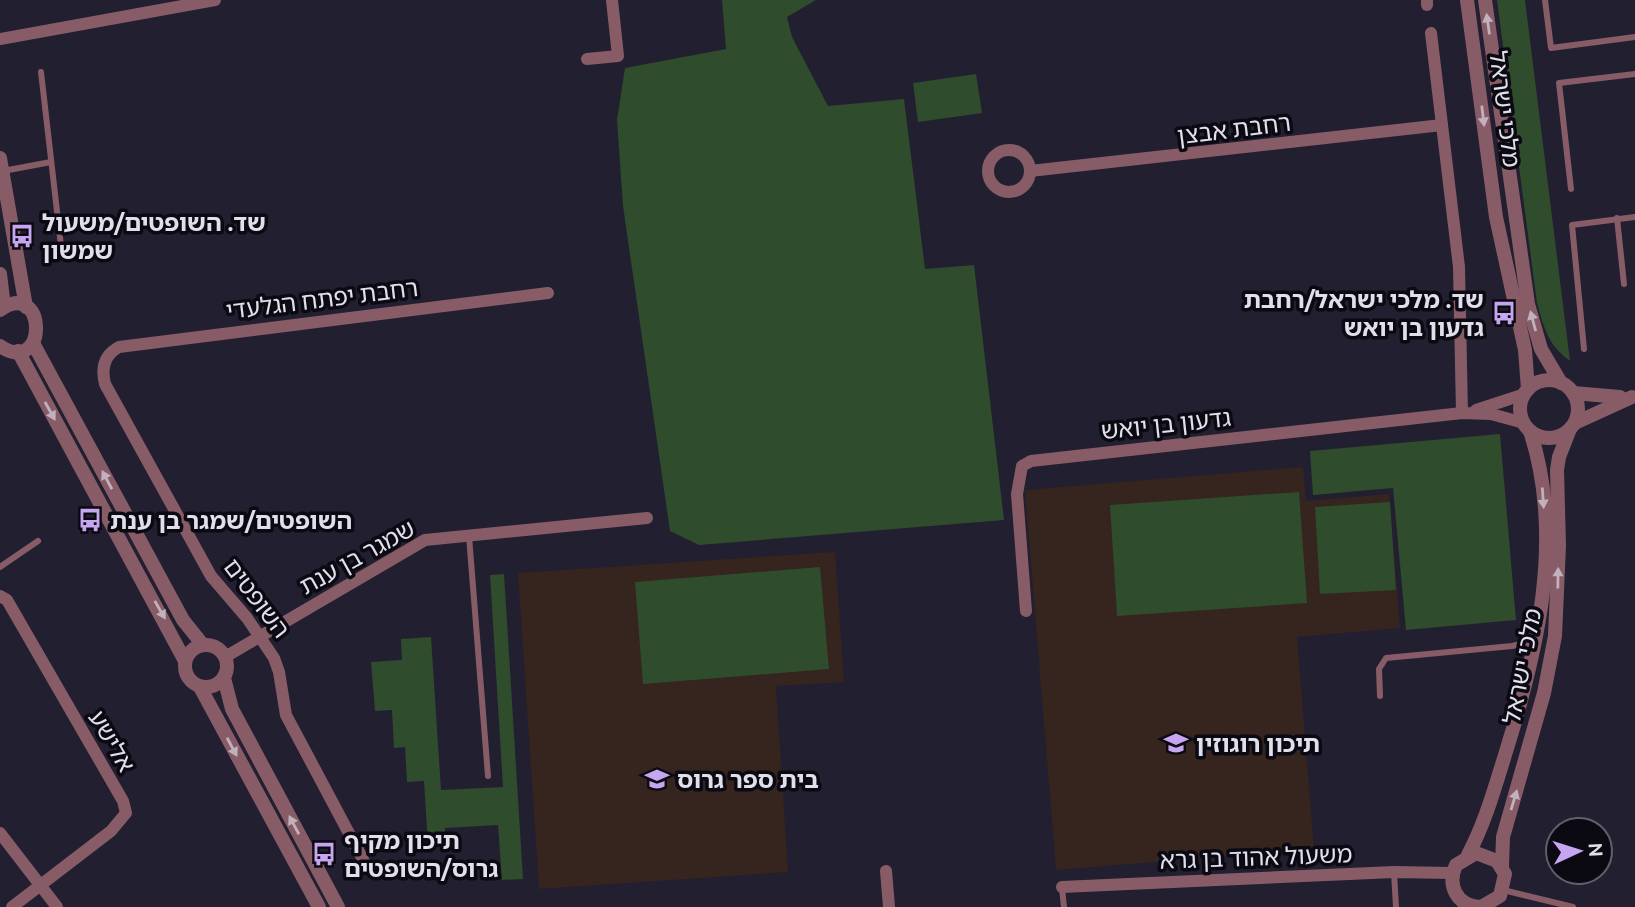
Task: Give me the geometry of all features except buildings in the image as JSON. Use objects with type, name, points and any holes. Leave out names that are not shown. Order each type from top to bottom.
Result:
[{"type":"street","points":[[0,39],[215,0]]},
{"type":"street","points":[[587,59],[618,55],[612,0]]},
{"type":"street","name":"מלכי ישראל","points":[[1468,0],[1496,216],[1525,350],[1526,392]]},
{"type":"street","name":"מלכי ישראל","points":[[1485,0],[1528,304],[1541,349],[1561,383]]},
{"type":"street","points":[[1430,33],[1459,267],[1462,413]]},
{"type":"street","name":"רחבת אבצן","points":[[1030,171],[1442,125]]},
{"type":"street","points":[[1,164],[26,307]]},
{"type":"street","points":[[0,274],[2,308],[12,304],[26,307],[33,313],[38,328],[33,343],[18,351],[0,346]]},
{"type":"street","name":"רחבת יפתח הגלעדי","points":[[106,357],[118,347],[548,293]]},
{"type":"street","points":[[33,343],[183,620],[202,645]]},
{"type":"street","points":[[18,351],[186,661],[186,674],[200,687],[319,907]]},
{"type":"street","name":"השופטים","points":[[106,357],[103,374],[105,384],[211,576],[259,636],[279,672],[286,715],[368,869]]},
{"type":"street","points":[[1462,413],[1526,392],[1546,380],[1561,383],[1573,393],[1599,397],[1634,397]]},
{"type":"street","points":[[1526,392],[1520,408],[1527,427]]},
{"type":"street","points":[[1572,426],[1578,408],[1573,393]]},
{"type":"street","points":[[1462,413],[1492,414],[1549,438],[1634,397]]},
{"type":"street","name":"גדעון בן יואש","points":[[1026,611],[1017,494],[1020,471],[1026,463],[1462,413]]},
{"type":"street","name":"מלכי ישראל","points":[[1502,867],[1503,837],[1544,693],[1555,636],[1559,546],[1557,470],[1572,426]]},
{"type":"street","name":"מלכי ישראל","points":[[1468,855],[1481,830],[1525,687],[1536,641],[1544,581],[1544,531],[1541,475],[1527,427]]},
{"type":"street","name":"שמגר בן ענת","points":[[225,657],[425,540],[647,518]]},
{"type":"street","name":"אלישע","points":[[0,596],[7,600],[123,801],[126,813],[111,831],[40,884]]},
{"type":"street","points":[[186,661],[194,649],[202,645],[213,646],[225,657],[227,664],[224,678],[232,709],[338,907]]},
{"type":"street","points":[[200,687],[213,686],[224,678]]},
{"type":"street","points":[[0,833],[57,907]]},
{"type":"street","points":[[1468,855],[1491,856],[1502,867],[1503,890],[1484,907],[1456,901],[1452,873],[1456,865],[1468,855]]},
{"type":"street","points":[[886,871],[889,907]]},
{"type":"street","name":"משעול אהוד בן גרא","points":[[1062,887],[1394,872],[1452,873]]},
{"type":"street","points":[[12,907],[40,884]]},
{"type":"lane","points":[[1545,0],[1551,48],[1635,37]]},
{"type":"lane","points":[[41,72],[61,246]]},
{"type":"lane","points":[[1571,189],[1559,83],[1635,74]]},
{"type":"lane","points":[[1,164],[51,162]]},
{"type":"lane","points":[[1584,349],[1572,225],[1635,217]]},
{"type":"lane","points":[[1617,218],[1624,284]]},
{"type":"lane","points":[[469,536],[488,776]]},
{"type":"lane","points":[[0,567],[38,541]]},
{"type":"lane","points":[[1380,696],[1378,669],[1386,658],[1512,646],[1536,641]]},
{"type":"lane","points":[[1394,872],[1396,907]]},
{"type":"lane","points":[[1062,887],[1064,907]]},
{"type":"lane","points":[[1503,890],[1573,907]]},
{"type":"shaded area","name":"תיכון רוגוזין","points":[[1303,467],[1306,501],[1389,494],[1400,628],[1297,637],[1314,849],[1056,870],[1025,490]]},
{"type":"shaded area","name":"בית ספר גרוס","points":[[835,552],[844,682],[776,686],[788,872],[539,889],[518,573]]},
{"type":"green space","points":[[722,0],[816,0],[787,17],[792,37],[828,106],[904,99],[925,269],[974,265],[1004,520],[699,545],[670,531],[623,206],[617,120],[625,68],[726,49]]},
{"type":"green space","points":[[1497,0],[1525,0],[1570,361],[1552,342],[1537,303]]},
{"type":"green space","points":[[976,74],[982,113],[918,122],[913,83]]},
{"type":"green space","points":[[1500,434],[1516,620],[1406,630],[1393,488],[1313,495],[1310,451]]},
{"type":"green space","points":[[1299,492],[1307,603],[1117,616],[1110,505]]},
{"type":"green space","points":[[1390,502],[1396,590],[1320,594],[1315,507]]},
{"type":"green space","points":[[820,567],[829,669],[643,684],[635,582]]},
{"type":"green space","points":[[504,574],[523,879],[502,880],[498,825],[445,828],[445,844],[428,845],[424,781],[407,782],[405,747],[394,748],[392,710],[375,711],[371,662],[402,660],[401,639],[431,637],[441,790],[503,787],[490,575]]},
{"type":"place","name":"שד. השופטים/משעול שמשון","points":[[22,236]]},
{"type":"place","name":"שד. מלכי ישראל/רחבת גדעון בן יואש","points":[[1504,313]]},
{"type":"place","name":"השופטים/שמגר בן ענת","points":[[90,520]]},
{"type":"place","name":"תיכון רוגוזין","points":[[1176,743]]},
{"type":"place","name":"בית ספר גרוס","points":[[657,779]]},
{"type":"place","name":"תיכון מקיף גרוס/השופטים","points":[[324,854]]}]
